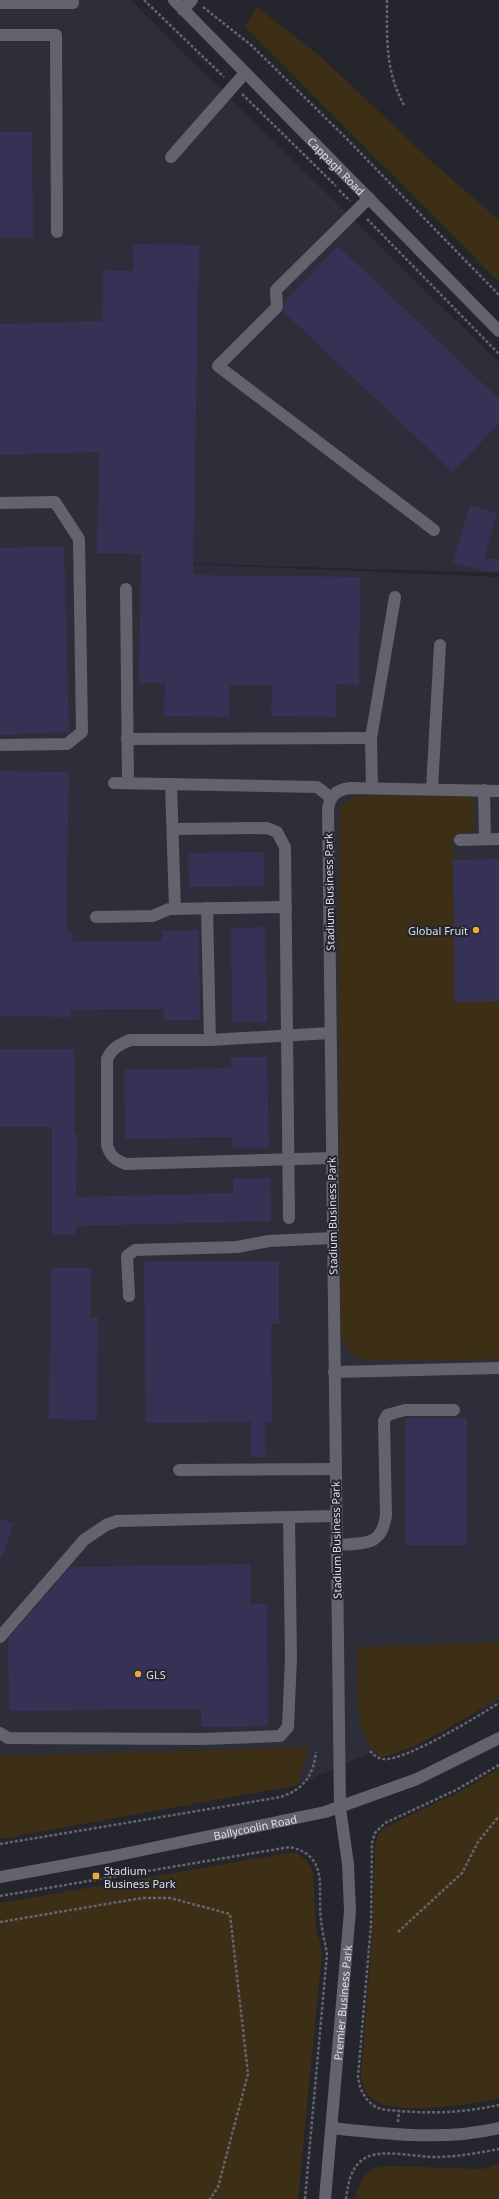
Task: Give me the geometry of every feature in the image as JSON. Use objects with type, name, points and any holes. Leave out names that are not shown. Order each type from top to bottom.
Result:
[{"type":"street","points":[[0,3],[73,3],[74,0]]},
{"type":"street","name":"Cappagh Road","points":[[174,0],[499,331]]},
{"type":"street","points":[[183,10],[196,2]]},
{"type":"street","points":[[0,35],[56,35],[57,232]]},
{"type":"street","points":[[170,157],[245,73]]},
{"type":"street","points":[[369,198],[276,290],[277,307],[218,366],[434,530]]},
{"type":"street","points":[[0,503],[55,502],[78,539],[82,732],[67,744],[0,745]]},
{"type":"street","points":[[126,589],[128,783]]},
{"type":"street","points":[[372,788],[372,738],[394,597]]},
{"type":"street","points":[[432,789],[440,645]]},
{"type":"street","points":[[127,739],[372,738]]},
{"type":"street","points":[[114,783],[317,787],[330,797],[340,789],[372,788],[499,791]]},
{"type":"street","points":[[171,784],[175,909]]},
{"type":"street","points":[[484,790],[485,839]]},
{"type":"street","name":"Stadium Business Park","points":[[330,797],[328,817],[332,1238],[340,1808]]},
{"type":"street","points":[[172,829],[267,828],[277,832],[285,846],[290,1218]]},
{"type":"street","points":[[460,840],[499,839]]},
{"type":"street","points":[[96,917],[153,916],[164,911],[175,909],[286,907]]},
{"type":"street","points":[[207,908],[210,1040]]},
{"type":"street","points":[[330,1033],[287,1034],[210,1040],[130,1040],[111,1050],[107,1059],[107,1145],[110,1154],[116,1161],[126,1164],[332,1158]]},
{"type":"street","points":[[129,1296],[127,1256],[135,1250],[237,1247],[269,1241],[332,1238]]},
{"type":"street","points":[[334,1372],[499,1368]]},
{"type":"street","points":[[336,1545],[370,1541],[380,1536],[384,1529],[386,1515],[384,1421],[388,1415],[405,1410],[454,1410]]},
{"type":"street","points":[[179,1470],[335,1469]]},
{"type":"street","points":[[0,1637],[84,1540],[106,1525],[117,1521],[336,1516]]},
{"type":"street","points":[[0,1733],[4,1737],[16,1738],[202,1739],[280,1736],[288,1727],[291,1658],[289,1517]]},
{"type":"street","name":"Ballycoolin Road","points":[[0,1877],[117,1856],[340,1808],[417,1779],[499,1738]]},
{"type":"street","name":"Premier Business Park","points":[[325,2199],[350,1911],[348,1864],[340,1808]]},
{"type":"street","points":[[332,2128],[426,2135],[460,2135],[499,2128]]},
{"type":"path","points":[[144,0],[234,86],[358,209],[499,354]]},
{"type":"path","points":[[387,0],[388,64],[397,92],[404,105]]},
{"type":"path","points":[[196,2],[251,45],[340,132],[499,295]]},
{"type":"path","points":[[370,1751],[378,1758],[384,1759],[408,1754],[499,1703]]},
{"type":"path","points":[[0,1844],[282,1797],[295,1792],[305,1785],[312,1774],[316,1752]]},
{"type":"path","points":[[499,1765],[456,1790],[385,1823],[376,1833],[372,1843],[371,1925],[358,2076],[358,2085],[367,2100],[376,2107],[386,2110],[438,2113],[460,2112],[499,2105]]},
{"type":"path","points":[[398,1932],[462,1873],[478,1842],[499,1816]]},
{"type":"path","points":[[0,1896],[281,1848],[298,1848],[310,1854],[316,1863],[319,1874],[321,1920],[327,1954],[305,2199]]},
{"type":"path","points":[[0,1922],[142,1898],[170,1898],[230,1914],[248,2074],[218,2187],[210,2199]]},
{"type":"path","points":[[346,2199],[348,2184],[355,2168],[368,2157],[376,2154],[436,2157],[499,2149]]},
{"type":"shaded area","points":[[0,0],[130,0],[499,363],[499,573],[142,562],[499,577],[499,1700],[485,1708],[387,1745],[298,1785],[309,1747],[0,1756]]},
{"type":"shaded area","points":[[257,7],[321,57],[430,160],[499,220],[499,282],[245,27]]},
{"type":"shaded area","points":[[357,795],[473,797],[475,831],[453,836],[455,1001],[499,1001],[499,1359],[370,1361],[352,1354],[341,1337],[338,924],[340,807]]},
{"type":"shaded area","points":[[499,1642],[499,1698],[441,1732],[410,1748],[382,1757],[372,1749],[366,1738],[361,1723],[357,1691],[357,1647]]},
{"type":"shaded area","points":[[309,1747],[298,1785],[0,1839],[0,1756]]},
{"type":"shaded area","points":[[499,1768],[499,2098],[454,2106],[417,2108],[385,2105],[375,2101],[366,2093],[361,2074],[372,1937],[375,1843],[379,1834],[386,1827],[469,1787]]},
{"type":"shaded area","points":[[288,1853],[297,1853],[307,1861],[313,1872],[316,1930],[322,1952],[298,2199],[0,2199],[0,1903]]},
{"type":"shaded area","points":[[499,2164],[499,2199],[354,2199],[363,2177],[374,2168],[389,2166],[482,2169]]},
{"type":"building","points":[[0,132],[32,132],[33,238],[0,238]]},
{"type":"building","points":[[133,244],[199,245],[193,575],[360,577],[359,685],[336,684],[336,717],[271,716],[272,686],[230,685],[230,717],[164,716],[165,683],[139,683],[141,554],[97,553],[99,452],[0,455],[0,324],[102,321],[103,270],[133,271]]},
{"type":"building","points":[[338,246],[499,399],[499,423],[453,472],[283,311],[284,302]]},
{"type":"building","points":[[470,505],[497,513],[484,559],[499,559],[499,572],[484,571],[453,563]]},
{"type":"building","points":[[64,546],[69,732],[0,735],[0,548]]},
{"type":"building","points":[[0,771],[69,772],[66,931],[72,931],[72,942],[162,941],[162,931],[199,930],[200,1020],[164,1020],[163,1009],[70,1010],[70,1017],[0,1016]]},
{"type":"building","points":[[264,852],[264,886],[189,887],[188,853]]},
{"type":"building","name":"Global Fruit","points":[[499,859],[499,1001],[455,1002],[453,860]]},
{"type":"building","points":[[265,927],[267,1022],[232,1022],[231,928]]},
{"type":"building","points":[[0,1049],[74,1049],[74,1134],[77,1134],[76,1197],[233,1193],[233,1179],[270,1178],[271,1221],[76,1226],[76,1235],[52,1235],[52,1127],[0,1127]]},
{"type":"building","points":[[231,1057],[267,1057],[269,1147],[233,1148],[232,1137],[125,1139],[124,1070],[231,1068]]},
{"type":"building","points":[[279,1261],[279,1324],[271,1324],[272,1422],[265,1422],[266,1457],[251,1457],[251,1422],[146,1423],[144,1262]]},
{"type":"building","points":[[51,1268],[91,1268],[90,1317],[98,1317],[97,1420],[49,1419]]},
{"type":"building","points":[[405,1418],[467,1418],[467,1545],[405,1545]]},
{"type":"building","points":[[0,1518],[14,1524],[1,1559],[0,1559]]},
{"type":"building","name":"GLS","points":[[250,1564],[250,1604],[267,1604],[268,1726],[201,1727],[201,1709],[9,1711],[8,1639],[70,1567]]},
{"type":"place","name":"Global Fruit","points":[[476,930]]},
{"type":"place","name":"GLS","points":[[138,1674]]},
{"type":"place","name":"Stadium Business Park","points":[[96,1876]]}]
